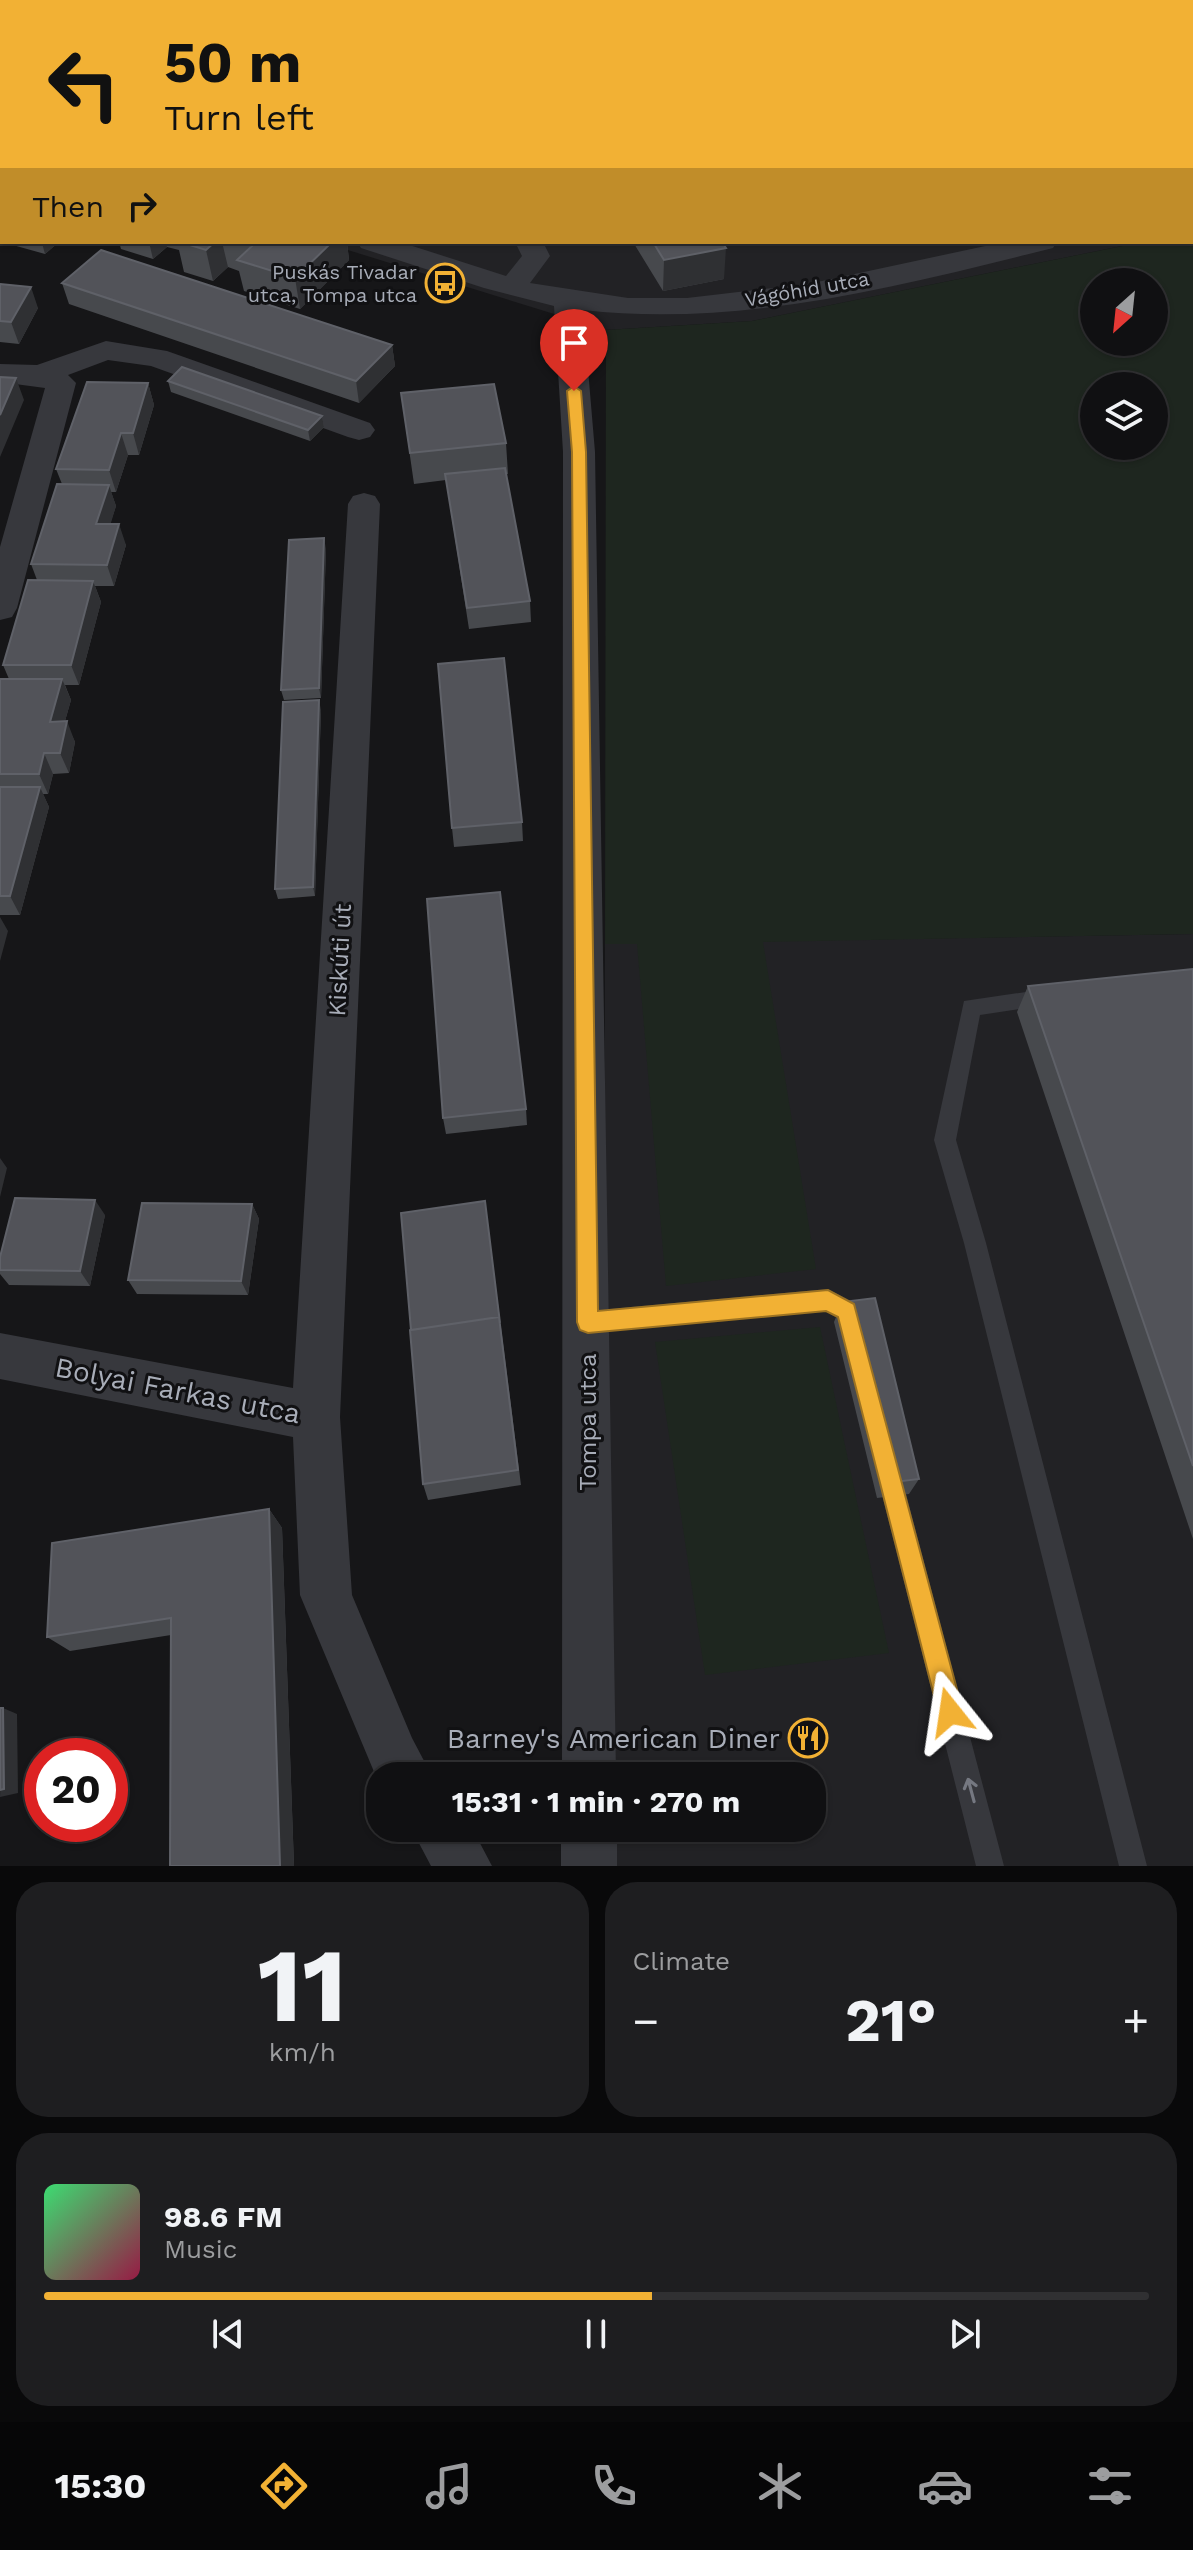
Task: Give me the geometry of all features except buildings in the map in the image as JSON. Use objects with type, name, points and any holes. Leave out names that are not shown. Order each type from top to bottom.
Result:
[{"type":"street","name":"Vágóhíd utca","points":[[378,244],[568,300],[630,307],[692,307],[780,297],[1033,244]]},
{"type":"street","points":[[514,285],[536,256],[530,244]]},
{"type":"street","name":"Tompa utca","points":[[568,300],[579,452],[589,1762]]},
{"type":"street","points":[[0,373],[50,379],[106,350],[156,358],[359,430]]},
{"type":"street","points":[[0,608],[50,379]]},
{"type":"street","name":"Kiskúti út","points":[[316,1417],[364,504]]},
{"type":"street","name":"Bolyai Farkas utca","points":[[0,1356],[316,1417],[326,1595],[396,1762]]},
{"type":"street","points":[[448,1842],[464,1866]]},
{"type":"street","points":[[589,1842],[589,1866]]},
{"type":"lane","points":[[1066,995],[971,1007],[945,1140],[979,1259],[1133,1866]]},
{"type":"lane","points":[[588,1322],[828,1300],[847,1311],[859,1357]]},
{"type":"lane","points":[[883,1450],[990,1866]]},
{"type":"shaded area","points":[[328,244],[1132,244],[752,321],[606,330]]},
{"type":"shaded area","points":[[1132,244],[1193,244],[1193,934],[763,942],[816,1269],[666,1286],[637,944],[605,944],[606,330],[752,321]]},
{"type":"shaded area","points":[[1193,934],[1193,1866],[604,1866],[604,1842],[826,1842],[826,1762],[604,1762],[605,944]]},
{"type":"shaded area","points":[[820,1327],[889,1653],[705,1675],[655,1342]]},
{"type":"place","name":"Puskás Tivadar utca, Tompa utca","points":[[445,283]]},
{"type":"place","name":"Barney's American Diner","points":[[808,1738]]},
{"type":"route","points":[[574,391],[579,452],[581,927],[588,1322],[828,1300],[847,1311],[950,1712]]}]
